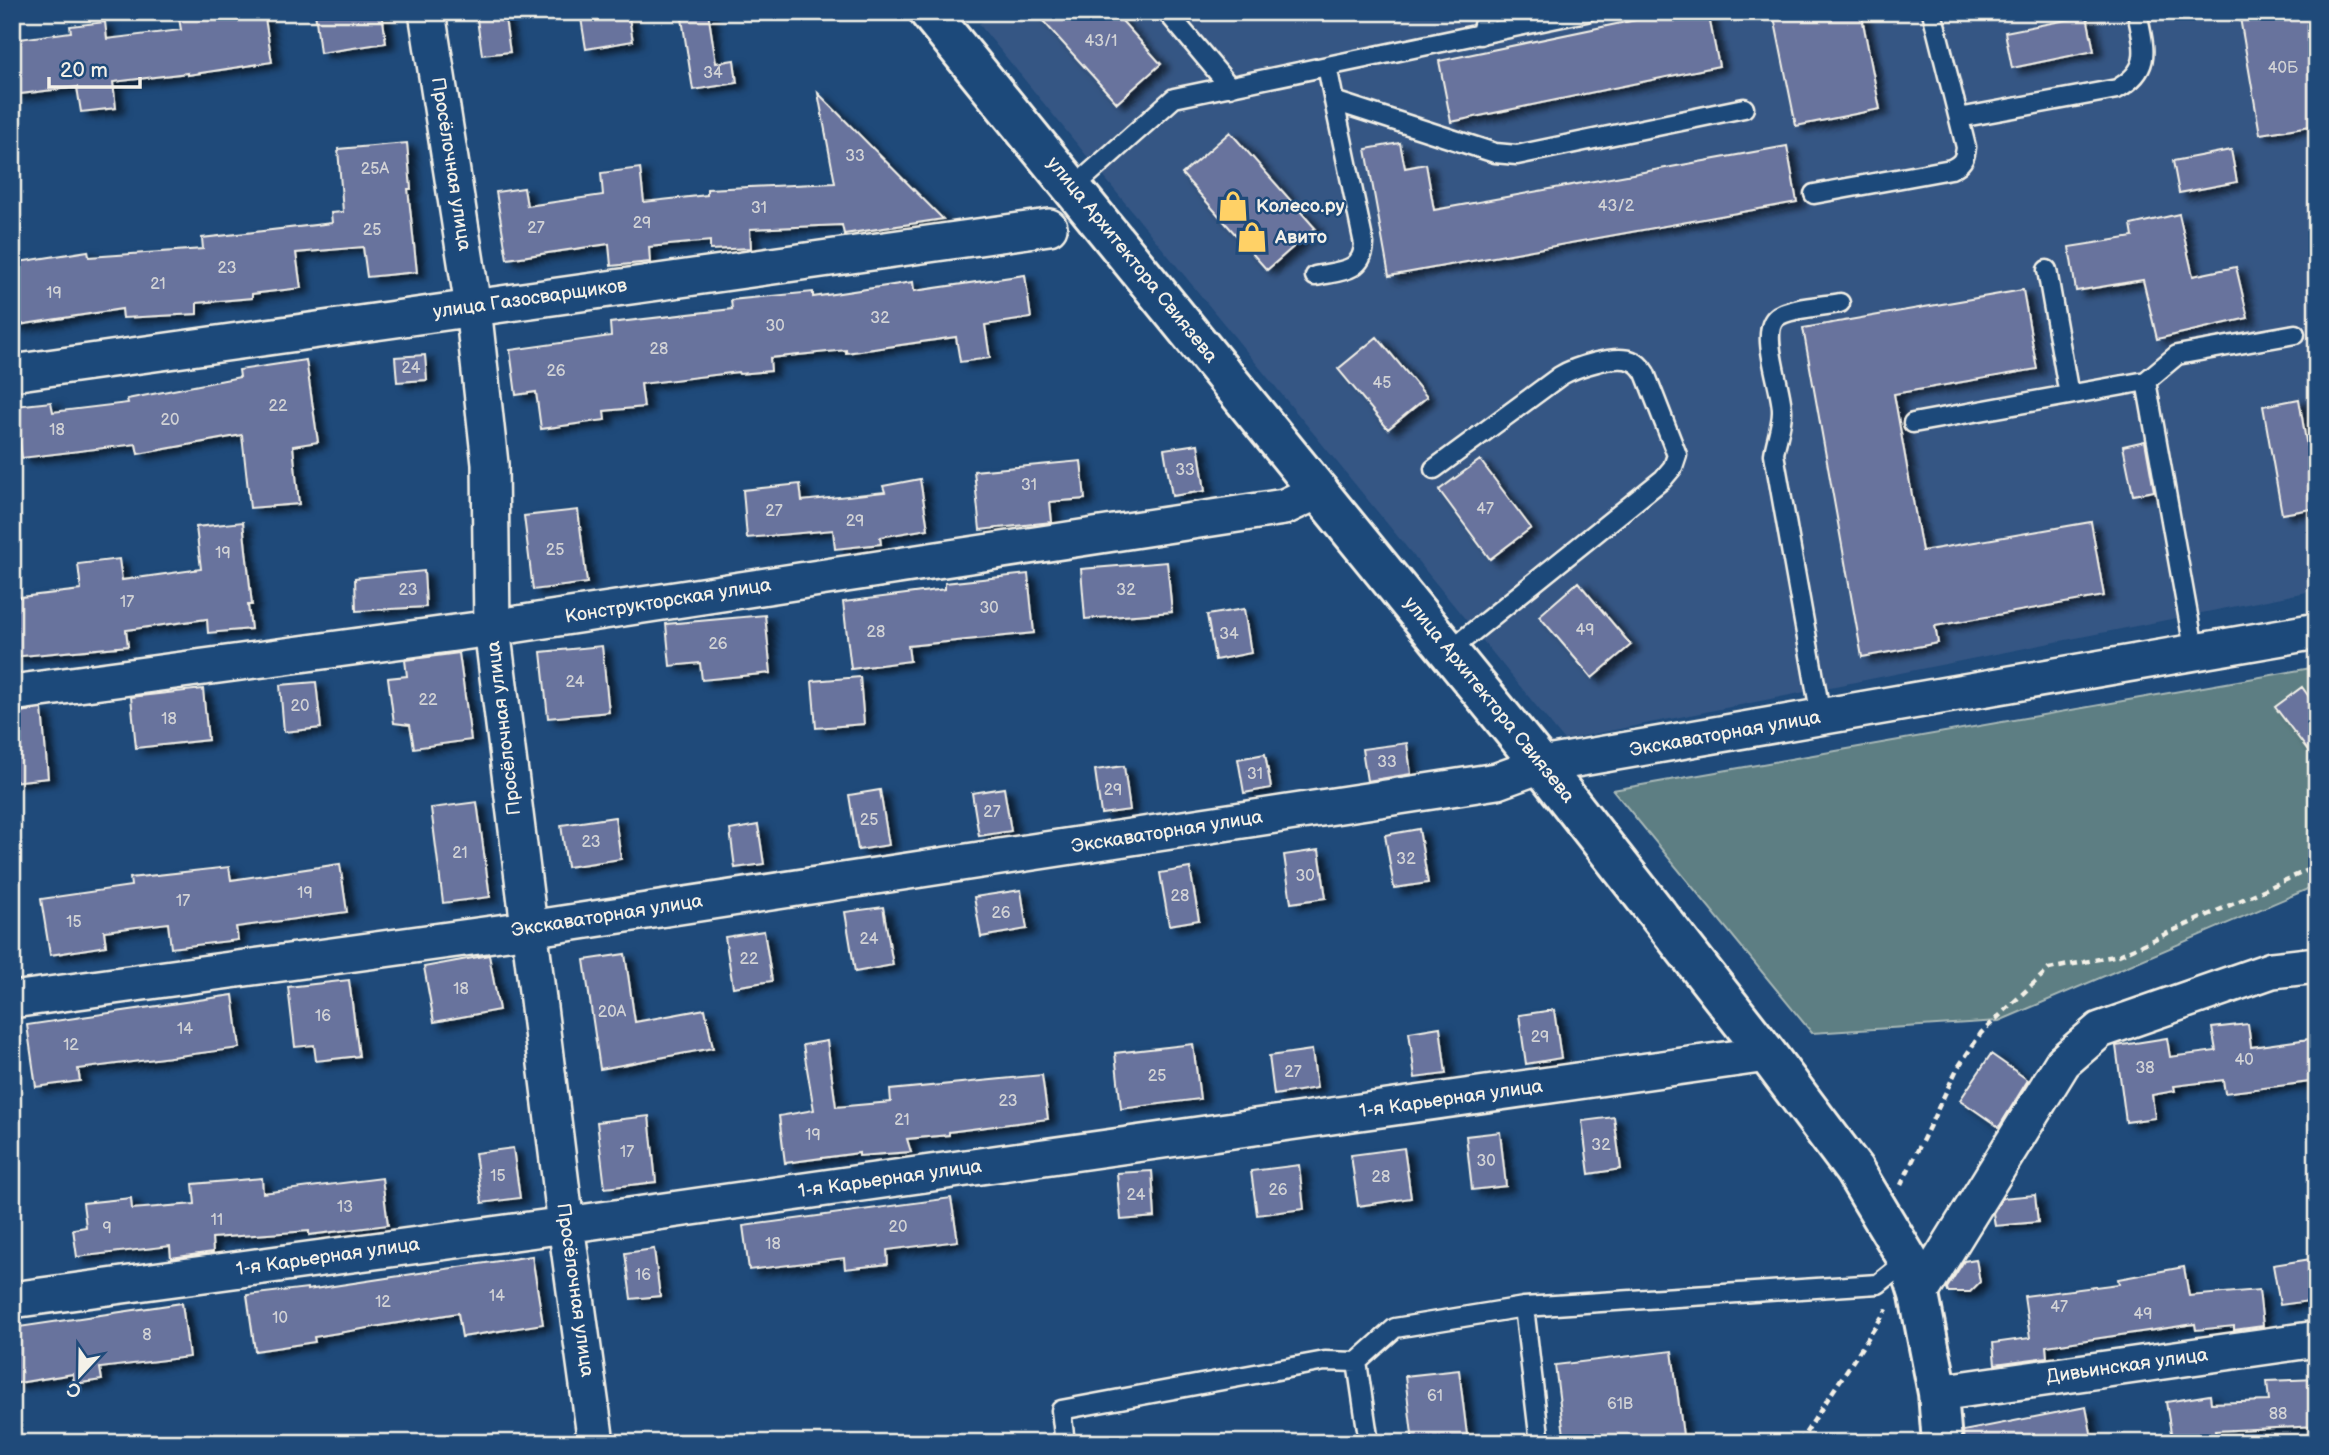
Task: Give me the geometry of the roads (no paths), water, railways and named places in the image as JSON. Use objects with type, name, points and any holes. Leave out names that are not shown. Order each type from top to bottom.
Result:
[{"type":"main road","name":"улица Архитектора Свиязева","points":[[929,12],[1541,765],[1854,1170],[1905,1286],[1938,1393],[1942,1443]]},
{"type":"street","name":"Просёлочная улица","points":[[427,12],[473,307],[490,464],[492,628],[528,929],[596,1443]]},
{"type":"street","name":"улица Газосварщиков","points":[[12,373],[1049,227]]},
{"type":"street","name":"Конструкторская улица","points":[[12,693],[492,628],[1284,507],[1320,490]]},
{"type":"street","name":"Экскаваторная улица","points":[[12,1000],[528,929],[1497,781],[1541,765],[2317,631]]},
{"type":"street","points":[[1905,1286],[2063,1062],[2100,1030],[2272,970],[2317,965]]},
{"type":"street","name":"1-я Карьерная улица","points":[[12,1300],[566,1225],[1767,1054]]},
{"type":"street","name":"Дивьинская улица","points":[[1938,1393],[2317,1339]]},
{"type":"lane","points":[[1167,12],[1230,87]]},
{"type":"lane","points":[[1479,34],[1487,12]]},
{"type":"lane","points":[[1073,188],[1174,98],[1586,12]]},
{"type":"lane","points":[[1814,194],[1951,169],[1961,164],[1966,147],[1932,12]]},
{"type":"lane","points":[[1959,118],[2117,89],[2134,80],[2142,65],[2143,44],[2137,12]]},
{"type":"lane","points":[[1315,276],[1348,270],[1359,264],[1364,255],[1364,244],[1327,66]]},
{"type":"lane","points":[[1334,101],[1495,153],[1517,155],[1744,108]]},
{"type":"lane","points":[[2047,270],[2069,395]]},
{"type":"lane","points":[[1822,717],[1774,454],[1783,412],[1770,327],[1776,318],[1787,312],[1840,303]]},
{"type":"lane","points":[[1913,423],[2146,381],[2177,355],[2295,334]]},
{"type":"lane","points":[[1434,469],[1573,368],[1621,359],[1632,360],[1645,373],[1677,455],[1663,479],[1449,651]]},
{"type":"lane","points":[[2146,381],[2196,654]]},
{"type":"lane","points":[[1065,1443],[1061,1410],[1325,1361],[1357,1362],[1395,1328],[1524,1307],[1878,1284],[1905,1286]]},
{"type":"lane","points":[[1524,1307],[1540,1443]]},
{"type":"lane","points":[[1357,1362],[1369,1443]]},
{"type":"place","name":"Колесо.ру","points":[[1233,206]]},
{"type":"place","name":"Авито","points":[[1252,237]]}]
